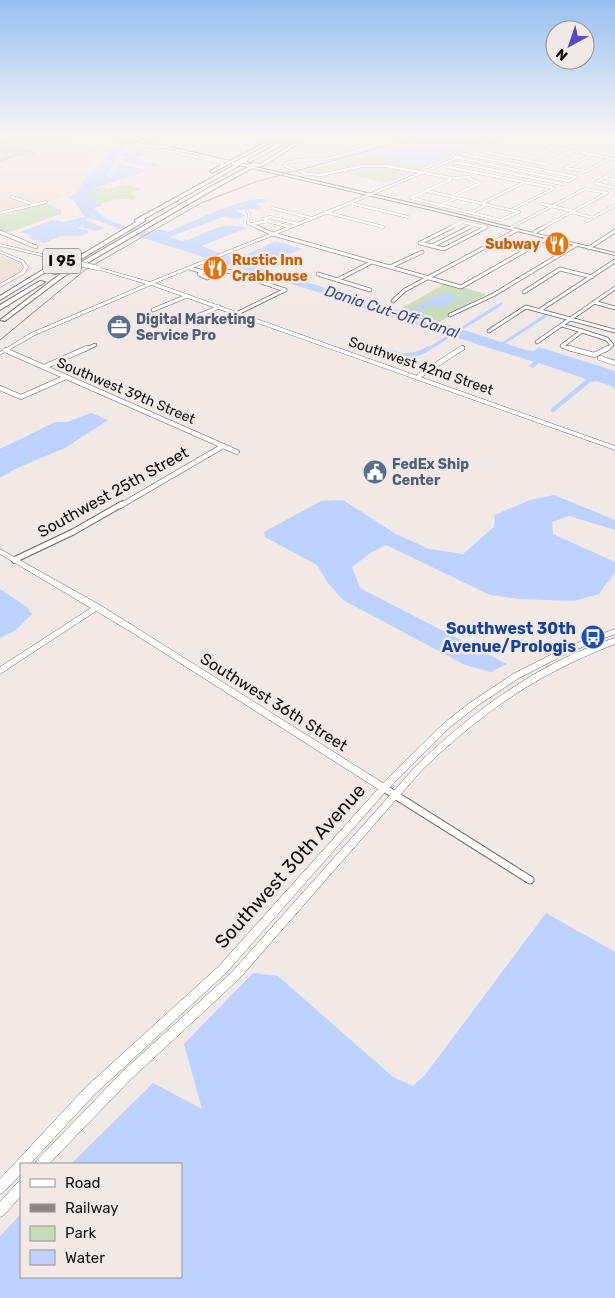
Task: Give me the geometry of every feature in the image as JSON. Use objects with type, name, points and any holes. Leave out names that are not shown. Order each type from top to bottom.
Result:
[{"type":"highway","points":[[160,205],[176,195]]},
{"type":"highway","name":"I 95","points":[[131,225],[160,205],[181,195]]},
{"type":"highway","name":"I 95","points":[[0,307],[119,232],[186,195]]},
{"type":"highway","points":[[1,323],[49,284],[202,195]]},
{"type":"highway","points":[[0,300],[119,232]]},
{"type":"highway","points":[[0,307],[119,232]]},
{"type":"highway","points":[[1,323],[15,317],[88,261]]},
{"type":"highway","points":[[1,323],[14,306],[62,269]]},
{"type":"main road","points":[[376,195],[462,218]]},
{"type":"main road","points":[[376,195],[462,218],[483,220],[615,253]]},
{"type":"main road","points":[[513,228],[590,247]]},
{"type":"street","points":[[326,212],[366,195]]},
{"type":"street","points":[[0,354],[43,330],[367,195]]},
{"type":"street","points":[[418,195],[411,198],[503,220],[519,212],[446,195]]},
{"type":"street","points":[[481,203],[499,195]]},
{"type":"street","points":[[511,210],[541,195]]},
{"type":"street","points":[[393,301],[402,291],[575,195]]},
{"type":"street","points":[[535,232],[604,195]]},
{"type":"street","points":[[12,198],[35,205]]},
{"type":"street","points":[[439,206],[457,198]]},
{"type":"street","points":[[0,213],[46,202]]},
{"type":"street","points":[[350,203],[408,217]]},
{"type":"street","points":[[470,213],[488,204]]},
{"type":"street","points":[[542,204],[594,217]]},
{"type":"street","points":[[588,221],[615,205]]},
{"type":"street","points":[[272,208],[311,218]]},
{"type":"street","points":[[247,211],[249,214],[247,220],[273,234],[461,287],[549,237]]},
{"type":"street","points":[[326,212],[384,227]]},
{"type":"street","points":[[268,221],[264,219],[270,217],[298,224]]},
{"type":"street","points":[[462,218],[474,225],[486,227],[444,249],[420,243],[462,218]]},
{"type":"street","points":[[432,246],[483,220]]},
{"type":"street","points":[[252,224],[268,221],[290,227]]},
{"type":"street","points":[[0,232],[36,247]]},
{"type":"street","points":[[590,247],[615,232]]},
{"type":"street","points":[[437,234],[461,241]]},
{"type":"street","name":"Southwest 42nd Street","points":[[0,245],[98,268],[152,284],[615,448]]},
{"type":"street","points":[[450,315],[493,295],[576,245]]},
{"type":"street","points":[[0,252],[22,261],[26,267],[23,273],[0,286]]},
{"type":"street","points":[[390,267],[422,252]]},
{"type":"street","points":[[337,280],[372,262]]},
{"type":"street","points":[[540,310],[615,262]]},
{"type":"street","points":[[190,268],[203,272],[199,274],[207,278],[228,271],[286,290],[238,314]]},
{"type":"street","points":[[524,292],[560,269],[592,277]]},
{"type":"street","points":[[318,274],[370,290]]},
{"type":"street","points":[[537,342],[615,288]]},
{"type":"street","points":[[608,293],[615,294]]},
{"type":"street","points":[[153,310],[187,296]]},
{"type":"street","points":[[594,302],[615,308]]},
{"type":"street","points":[[190,319],[219,307]]},
{"type":"street","points":[[489,331],[526,307],[615,332]]},
{"type":"street","name":"Southwest 42nd Street","points":[[238,314],[615,444]]},
{"type":"street","points":[[562,325],[607,339],[612,345],[598,356],[562,346],[582,332]]},
{"type":"street","points":[[607,339],[615,332]]},
{"type":"street","points":[[44,367],[95,345]]},
{"type":"street","points":[[419,376],[463,348]]},
{"type":"street","name":"Southwest 39th Street","points":[[5,350],[237,452]]},
{"type":"street","points":[[340,351],[350,352]]},
{"type":"street","points":[[600,358],[615,362]]},
{"type":"street","points":[[0,388],[21,397],[66,377]]},
{"type":"street","points":[[442,386],[455,388]]},
{"type":"street","name":"Southwest 25th Street","points":[[14,560],[33,549],[60,539],[81,528],[223,446]]},
{"type":"street","name":"Southwest 36th Street","points":[[0,551],[97,607],[530,880]]},
{"type":"street","points":[[0,671],[97,607]]},
{"type":"street","name":"Southwest 30th Avenue","points":[[23,1163],[90,1091],[203,989],[272,916],[384,788],[447,725],[488,694],[537,664],[615,631]]},
{"type":"street","name":"Southwest 30th Avenue","points":[[43,1163],[126,1076],[230,980],[283,923],[395,795],[445,743],[499,699],[549,669],[615,640]]},
{"type":"street","points":[[272,916],[283,923]]},
{"type":"street","name":"Southwest 30th Avenue","points":[[0,1188],[20,1166]]},
{"type":"street","points":[[0,1211],[20,1188]]},
{"type":"shaded area","points":[[0,195],[68,195],[29,210],[0,218]]},
{"type":"shaded area","points":[[0,255],[34,268],[0,288]]},
{"type":"green space","points":[[96,195],[136,196],[134,199],[114,199],[95,204],[93,202]]},
{"type":"green space","points":[[44,203],[61,210],[61,214],[9,232],[0,231],[0,216],[16,213]]},
{"type":"green space","points":[[446,283],[486,294],[438,323],[397,311]]},
{"type":"water","name":"Dania Cut-Off Canal","points":[[73,195],[97,195],[94,198],[95,204],[100,203],[102,205],[94,208],[104,218],[150,232],[159,229],[168,232],[233,205],[259,199],[268,200],[256,204],[263,207],[237,211],[246,216],[238,219],[223,217],[169,237],[183,241],[224,226],[247,228],[201,246],[252,265],[262,260],[245,255],[276,241],[302,249],[258,267],[396,310],[410,311],[440,295],[452,295],[458,299],[444,307],[431,306],[421,310],[420,316],[526,350],[534,351],[539,347],[615,371],[615,390],[612,386],[596,381],[592,382],[539,363],[533,368],[528,366],[534,362],[376,312],[365,312],[366,309],[363,307],[343,300],[143,238],[93,219],[88,218],[85,220],[104,228],[96,231],[82,227],[85,226],[83,225],[77,228],[89,231],[87,232],[89,233],[79,236],[60,236],[45,243],[31,239],[29,235],[20,232],[53,220],[64,222],[85,217],[73,200],[69,198]]},
{"type":"water","points":[[91,413],[108,420],[65,448],[17,468],[0,478],[0,449],[55,422],[67,422]]},
{"type":"water","points":[[554,495],[615,520],[615,530],[569,516],[552,522],[553,534],[615,562],[615,572],[599,594],[574,601],[519,599],[490,595],[386,545],[372,552],[352,567],[360,588],[507,664],[491,672],[465,665],[343,600],[328,583],[317,565],[265,537],[264,532],[321,501],[343,500],[396,534],[429,549],[463,554],[494,527],[495,515],[530,500]]},
{"type":"water","points":[[0,589],[27,607],[32,614],[16,630],[0,638]]},
{"type":"water","points":[[546,913],[615,952],[615,1298],[0,1298],[0,1236],[20,1215],[20,1278],[182,1278],[182,1163],[72,1163],[153,1083],[202,1109],[184,1044],[253,973],[278,976],[393,1077],[413,1086],[425,1075]]},
{"type":"waterway","name":"Dania Cut-Off Canal","points":[[427,350],[501,304]]},
{"type":"waterway","points":[[499,346],[545,316]]},
{"type":"waterway","points":[[367,344],[382,350]]},
{"type":"waterway","points":[[379,348],[404,356],[416,354],[429,348]]},
{"type":"waterway","points":[[553,410],[594,376]]},
{"type":"railway","points":[[0,340],[85,270],[201,203],[223,195]]},
{"type":"place","name":"Subway","points":[[557,244]]},
{"type":"place","name":"Rustic Inn Crabhouse","points":[[215,268]]},
{"type":"place","name":"Digital Marketing Service Pro","points":[[119,327]]},
{"type":"place","name":"FedEx Ship Center","points":[[375,472]]},
{"type":"place","name":"Southwest 30th Avenue/Prologis","points":[[593,637]]}]
